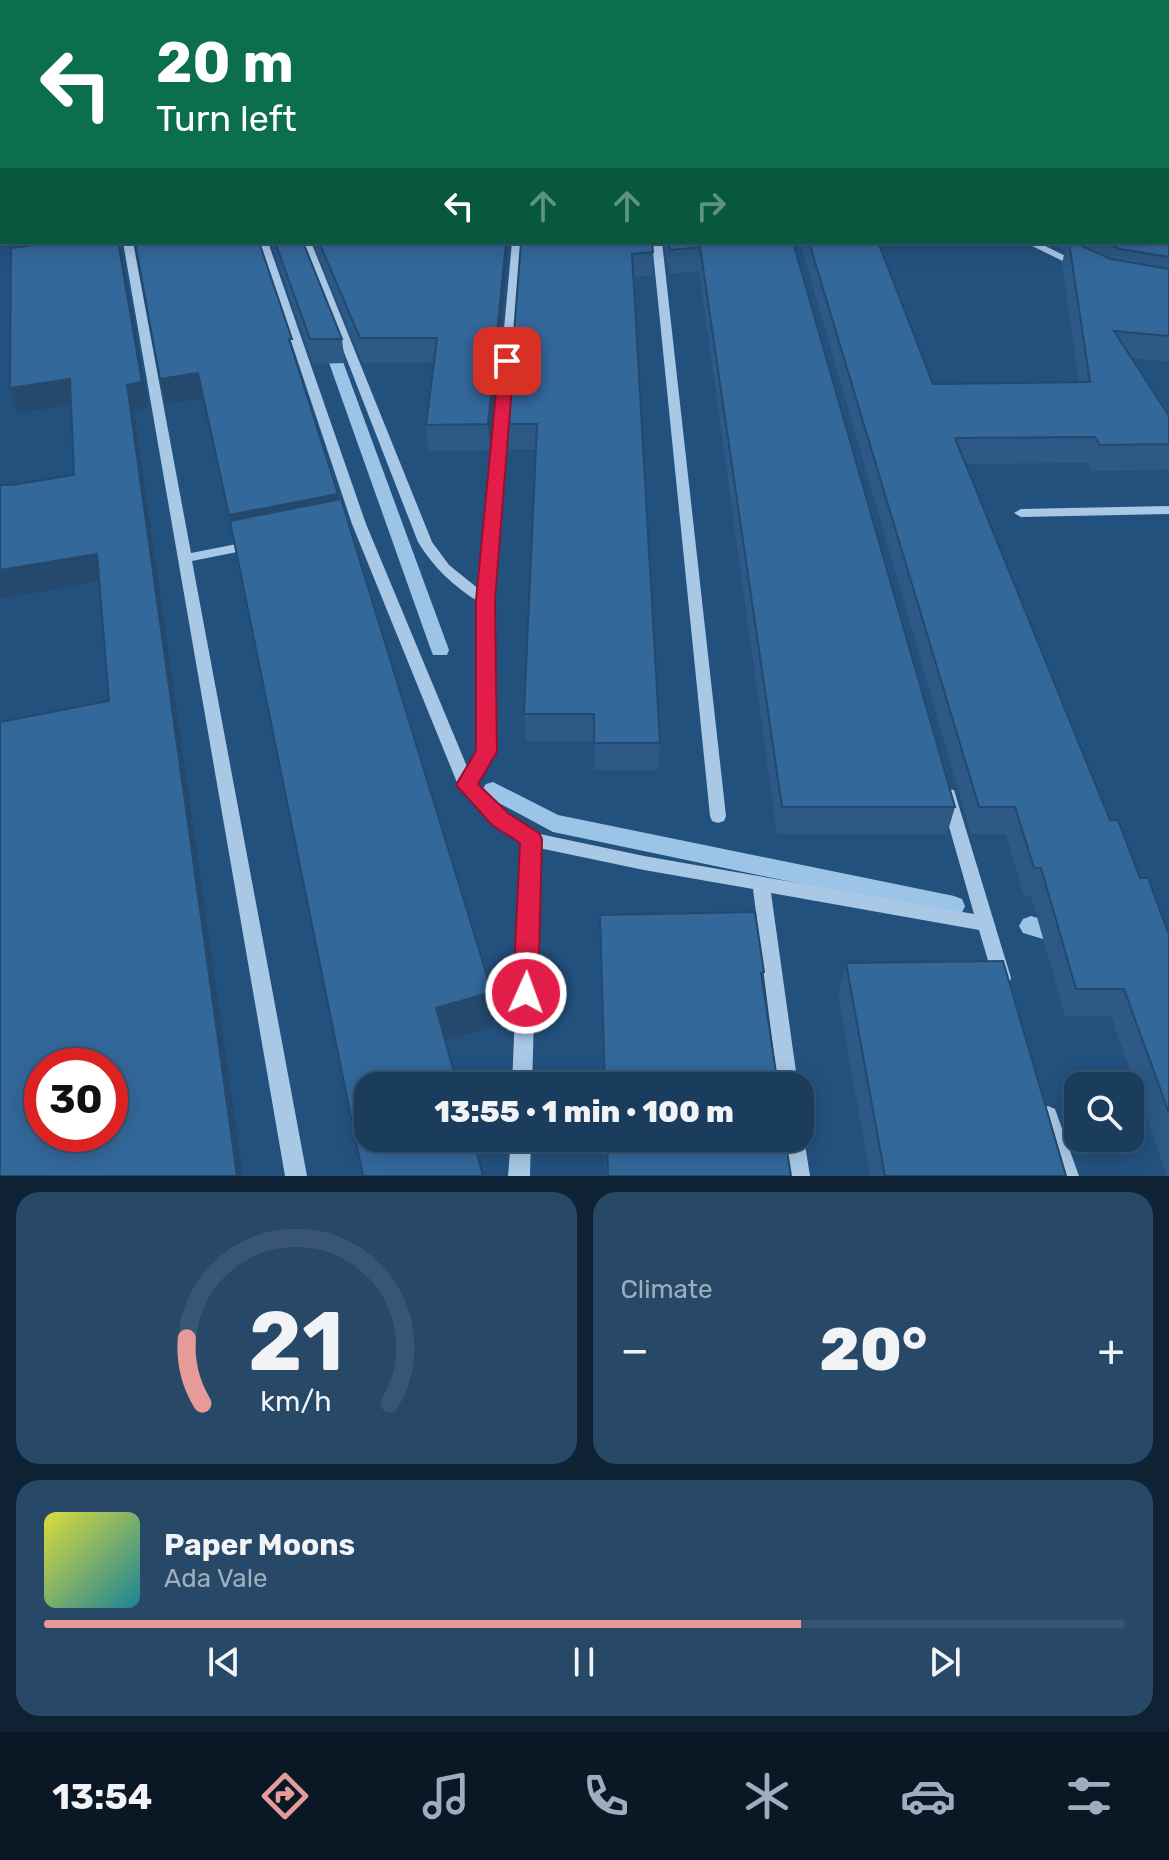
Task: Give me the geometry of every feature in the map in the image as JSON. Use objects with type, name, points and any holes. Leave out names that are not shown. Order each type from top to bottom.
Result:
[{"type":"street","points":[[128,244],[296,1176]]},
{"type":"street","points":[[264,244],[351,526],[466,785],[500,819],[531,839],[984,923]]},
{"type":"street","points":[[307,244],[425,542],[438,566],[459,585],[486,600]]},
{"type":"street","points":[[466,785],[487,752],[486,600],[517,244]]},
{"type":"street","points":[[657,244],[718,816]]},
{"type":"street","points":[[1033,244],[1087,268]]},
{"type":"street","points":[[1021,513],[1169,510]]},
{"type":"street","points":[[185,558],[272,541]]},
{"type":"street","points":[[945,787],[1009,997]]},
{"type":"street","points":[[523,1072],[531,839]]},
{"type":"street","points":[[761,884],[786,1072]]},
{"type":"street","points":[[1043,1102],[1068,1176]]},
{"type":"street","points":[[519,1176],[520,1152]]},
{"type":"street","points":[[796,1152],[799,1176]]},
{"type":"building","points":[[43,244],[118,244],[142,382],[127,385],[237,1176],[0,1176],[0,722],[109,701],[97,554],[0,570],[0,485],[74,475],[70,379],[10,388],[11,248]]},
{"type":"building","points":[[135,244],[260,244],[292,339],[289,339],[338,494],[229,515],[198,373],[160,379]]},
{"type":"building","points":[[276,244],[304,244],[342,339],[310,339]]},
{"type":"building","points":[[320,244],[506,244],[488,424],[426,425],[437,338],[360,338]]},
{"type":"building","points":[[521,244],[652,244],[653,252],[632,254],[660,743],[594,743],[594,714],[524,714],[537,424],[507,424]]},
{"type":"building","points":[[668,244],[794,244],[955,807],[782,807],[700,247],[670,250]]},
{"type":"building","points":[[810,244],[879,244],[933,384],[1090,382],[1069,244],[1077,244],[1111,259],[1169,269],[1169,336],[1114,331],[1169,416],[1169,444],[1100,445],[1095,437],[955,438],[1110,820],[1118,820],[1140,878],[1148,878],[1169,935],[1169,1113],[1124,989],[1076,989],[1041,868],[1034,868],[1015,807],[979,807]]},
{"type":"building","points":[[1109,244],[1169,244],[1169,257],[1120,249]]},
{"type":"building","points":[[341,499],[492,992],[436,1008],[454,1072],[354,1072],[354,1132],[230,521]]},
{"type":"building","points":[[755,912],[776,1072],[605,1072],[600,915]]},
{"type":"building","points":[[1003,961],[1066,1176],[885,1176],[846,963]]},
{"type":"building","points":[[358,1152],[477,1152],[483,1176],[363,1176]]},
{"type":"building","points":[[607,1152],[787,1152],[791,1176],[608,1176]]},
{"type":"waterway","points":[[328,340],[440,650]]},
{"type":"waterway","points":[[493,790],[553,823],[954,906]]},
{"type":"waterway","points":[[1031,926],[1063,935]]},
{"type":"route","points":[[507,361],[486,600],[487,752],[466,785],[500,819],[531,839],[526,993]]}]
